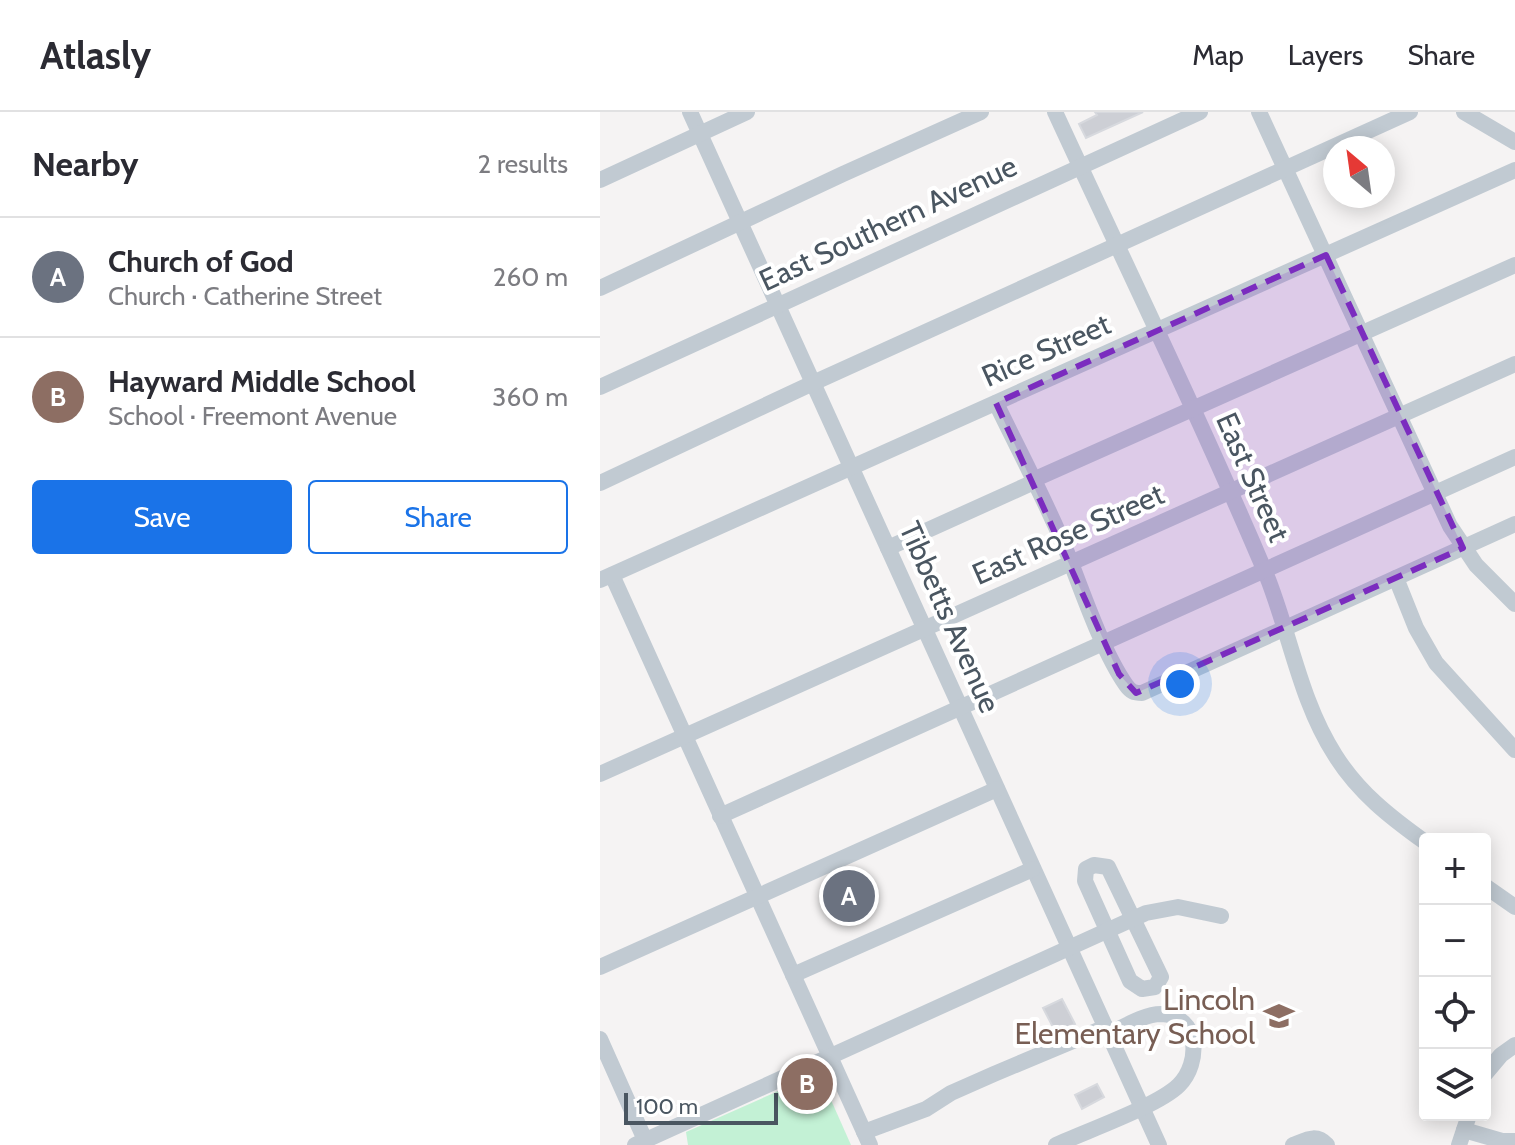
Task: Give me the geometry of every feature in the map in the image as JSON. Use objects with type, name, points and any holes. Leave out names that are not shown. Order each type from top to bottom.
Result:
[{"type":"street","name":"Tibbetts Avenue","points":[[690,112],[1159,1145]]},
{"type":"street","points":[[600,180],[747,112]]},
{"type":"street","points":[[600,288],[981,112]]},
{"type":"street","name":"East Street","points":[[1055,112],[1264,572],[1309,700],[1333,753],[1363,792],[1419,837]]},
{"type":"street","name":"East Southern Avenue","points":[[600,387],[1200,112]]},
{"type":"street","points":[[1259,112],[1435,494],[1463,548],[1515,604]]},
{"type":"street","points":[[600,483],[1410,112]]},
{"type":"street","points":[[1464,112],[1515,142]]},
{"type":"street","name":"Rice Street","points":[[606,578],[1515,170]]},
{"type":"street","points":[[888,548],[1515,265]]},
{"type":"street","name":"East Rose Street","points":[[600,774],[1515,364]]},
{"type":"street","points":[[996,403],[1105,643],[1128,688],[1136,693],[1142,693],[1515,524]]},
{"type":"street","points":[[720,816],[1515,457]]},
{"type":"street","points":[[606,578],[684,737],[867,1138],[951,1093],[1107,1030],[1160,1014],[1178,1018],[1189,1030],[1195,1051],[1187,1076],[1174,1089],[1056,1145]]},
{"type":"street","points":[[1396,578],[1416,628],[1436,663],[1515,750]]},
{"type":"street","points":[[600,967],[997,789]]},
{"type":"street","points":[[1094,865],[1108,867],[1160,969],[1161,977],[1155,987],[1142,989],[1130,981],[1107,931],[1085,881],[1086,869],[1094,865]]},
{"type":"street","points":[[793,975],[1033,869]]},
{"type":"street","points":[[1491,890],[1514,903]]},
{"type":"street","points":[[600,1039],[605,1062],[640,1143],[1133,919],[1178,907],[1221,916]]},
{"type":"street","points":[[1491,1067],[1515,1045]]},
{"type":"street","points":[[1464,1130],[1502,1141],[1515,1141]]},
{"type":"street","points":[[1293,1145],[1314,1137],[1327,1145]]},
{"type":"highlighted area","points":[[1326,255],[1463,548],[1136,693],[1119,674],[996,403]]},
{"type":"green space","points":[[819,1073],[851,1145],[688,1145],[686,1132]]},
{"type":"building","points":[[1095,112],[1143,112],[1086,138],[1079,124],[1097,115]]},
{"type":"building","points":[[1062,999],[1075,1024],[1056,1033],[1043,1008]]},
{"type":"building","points":[[1097,1084],[1104,1097],[1082,1109],[1075,1095]]},
{"type":"place","name":"Church of God","points":[[849,896]]},
{"type":"place","name":"Lincoln Elementary School","points":[[1279,1016]]},
{"type":"place","name":"Hayward Middle School","points":[[807,1084]]}]
